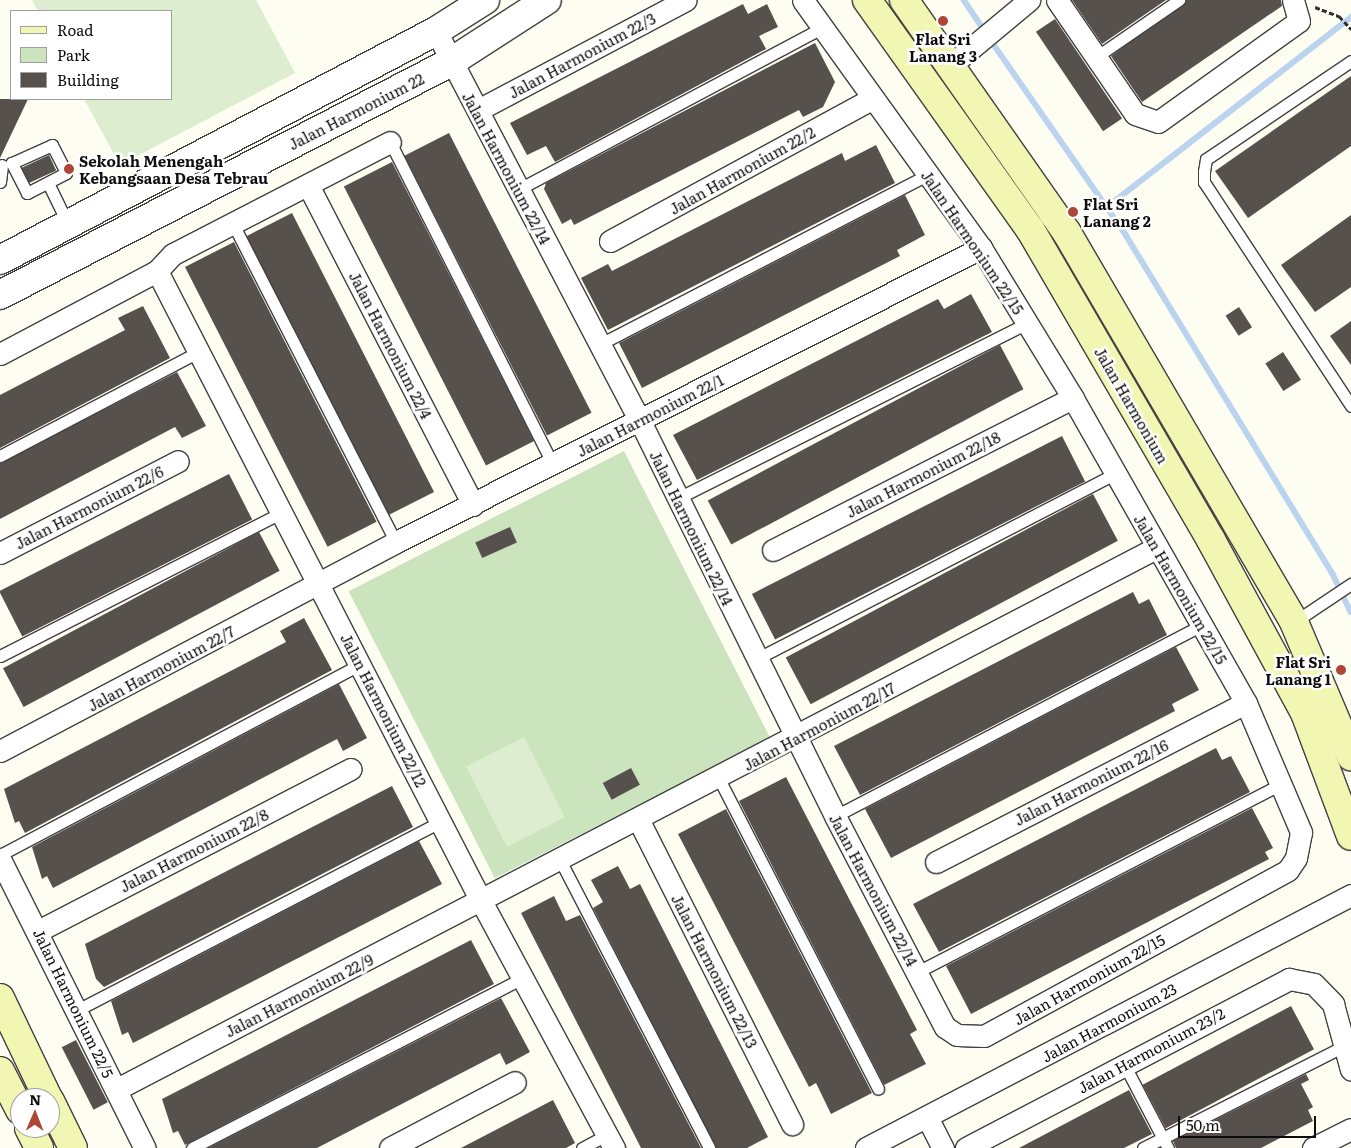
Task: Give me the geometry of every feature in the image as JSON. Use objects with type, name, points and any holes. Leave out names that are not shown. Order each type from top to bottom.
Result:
[{"type":"main road","name":"Jalan Harmonium","points":[[866,0],[1030,228],[1202,523],[1305,713],[1351,836]]},
{"type":"main road","name":"Jalan Harmonium","points":[[904,0],[1067,234],[1294,622],[1351,756]]},
{"type":"main road","points":[[0,998],[43,1088]]},
{"type":"main road","points":[[0,1071],[10,1090]]},
{"type":"main road","points":[[60,1122],[73,1148]]},
{"type":"street","points":[[0,260],[436,31],[485,0]]},
{"type":"street","name":"Jalan Harmonium 22","points":[[0,295],[451,62],[547,0]]},
{"type":"street","name":"Jalan Harmonium 22/3","points":[[478,110],[686,0]]},
{"type":"street","name":"Jalan Harmonium 22/15","points":[[803,0],[980,248],[1073,398],[1156,548],[1204,624],[1246,703],[1301,832],[1296,858],[1288,870],[984,1036],[957,1035],[945,1027]]},
{"type":"street","points":[[951,65],[1029,0]]},
{"type":"street","points":[[1058,0],[1135,114],[1158,122],[1298,22],[1295,4]]},
{"type":"street","name":"Jalan Harmonium 22/14","points":[[436,31],[640,421],[835,816],[945,1027]]},
{"type":"street","name":"Jalan Harmonium 22/2","points":[[610,241],[873,98]]},
{"type":"street","points":[[0,354],[157,272],[173,254],[390,142]]},
{"type":"street","name":"Jalan Harmonium 22/4","points":[[308,185],[474,505]]},
{"type":"street","name":"Jalan Harmonium 22/1","points":[[320,582],[980,248]]},
{"type":"street","name":"Jalan Harmonium 22/12","points":[[157,272],[320,582],[481,901],[610,1142]]},
{"type":"street","name":"Jalan Harmonium 22/18","points":[[773,550],[1073,398]]},
{"type":"street","name":"Jalan Harmonium 22/6","points":[[0,553],[178,461]]},
{"type":"street","name":"Jalan Harmonium 22/17","points":[[481,901],[719,779],[1156,548]]},
{"type":"street","name":"Jalan Harmonium 22/7","points":[[0,751],[320,582]]},
{"type":"street","name":"Jalan Harmonium 22/16","points":[[936,862],[1246,703]]},
{"type":"street","name":"Jalan Harmonium 22/8","points":[[38,931],[350,769]]},
{"type":"street","name":"Jalan Harmonium 22/13","points":[[638,819],[792,1124]]},
{"type":"street","name":"Jalan Harmonium 22/5","points":[[0,859],[38,931],[145,1148]]},
{"type":"street","name":"Jalan Harmonium 23","points":[[866,1148],[1351,895]]},
{"type":"street","name":"Jalan Harmonium 22/9","points":[[117,1089],[481,901]]},
{"type":"street","name":"Jalan Harmonium 23/2","points":[[966,1148],[1288,979],[1314,984],[1334,1004],[1346,1045]]},
{"type":"street","points":[[1346,1045],[1351,1070]]},
{"type":"street","points":[[390,1148],[515,1082]]},
{"type":"street","points":[[927,1117],[943,1148]]},
{"type":"street","points":[[1313,1148],[1351,1128]]},
{"type":"lane","points":[[1096,57],[1179,0]]},
{"type":"lane","points":[[519,188],[824,28]]},
{"type":"lane","points":[[1351,61],[1206,159],[1204,182],[1351,406]]},
{"type":"lane","points":[[390,142],[553,464]]},
{"type":"lane","points":[[52,145],[66,172],[48,183],[27,193],[12,163],[52,145]]},
{"type":"lane","points":[[0,182],[2,165]]},
{"type":"lane","points":[[600,344],[928,175]]},
{"type":"lane","points":[[48,183],[68,225]]},
{"type":"lane","points":[[233,224],[396,542]]},
{"type":"lane","points":[[678,498],[1027,323]]},
{"type":"lane","points":[[0,456],[200,351]]},
{"type":"lane","points":[[756,659],[1114,474]]},
{"type":"lane","points":[[0,656],[283,512]]},
{"type":"lane","points":[[1294,622],[1351,584]]},
{"type":"lane","points":[[835,816],[1204,624]]},
{"type":"lane","points":[[0,855],[360,664]]},
{"type":"lane","points":[[719,779],[878,1089]]},
{"type":"lane","points":[[917,972],[1282,784]]},
{"type":"lane","points":[[77,1010],[441,821]]},
{"type":"lane","points":[[560,860],[708,1148]]},
{"type":"lane","points":[[192,1148],[523,978]]},
{"type":"lane","points":[[1143,1148],[1165,1143],[1346,1045]]},
{"type":"lane","points":[[1124,1064],[1165,1143]]},
{"type":"lane","points":[[582,1148],[610,1142]]},
{"type":"path","points":[[1295,4],[1323,7],[1339,16],[1350,29]]},
{"type":"green space","points":[[32,0],[256,0],[295,73],[120,165],[85,100],[172,100],[172,10],[37,10]]},
{"type":"green space","points":[[624,451],[770,738],[495,878],[349,591]]},
{"type":"green space","points":[[524,737],[565,817],[507,847],[466,767]]},
{"type":"building","points":[[1072,0],[1166,0],[1102,44]]},
{"type":"building","points":[[1186,0],[1281,0],[1282,6],[1142,102],[1111,56]]},
{"type":"building","points":[[743,4],[748,14],[767,4],[778,27],[759,36],[766,49],[555,162],[546,146],[527,155],[510,123]]},
{"type":"building","points":[[1055,19],[1122,118],[1103,131],[1036,32]]},
{"type":"building","points":[[815,43],[835,82],[823,107],[803,117],[799,110],[574,225],[571,219],[562,224],[544,189],[546,183]]},
{"type":"building","points":[[1351,76],[1351,146],[1248,218],[1215,171]]},
{"type":"building","points":[[0,99],[28,100],[0,158]]},
{"type":"building","points":[[449,133],[592,413],[547,435],[404,156]]},
{"type":"building","points":[[876,145],[895,183],[608,330],[581,278],[608,264],[612,271],[842,153],[845,161]]},
{"type":"building","points":[[49,155],[56,170],[29,183],[22,168]]},
{"type":"building","points":[[392,162],[534,441],[486,465],[344,187]]},
{"type":"building","points":[[905,195],[925,235],[897,250],[900,256],[642,388],[619,343]]},
{"type":"building","points":[[292,213],[434,492],[389,515],[247,236]]},
{"type":"building","points":[[1351,215],[1351,287],[1315,312],[1281,265]]},
{"type":"building","points":[[234,242],[377,522],[328,547],[185,267]]},
{"type":"building","points":[[971,294],[992,332],[697,480],[673,435],[938,299],[944,309]]},
{"type":"building","points":[[143,306],[170,358],[0,448],[0,395],[125,330],[118,318]]},
{"type":"building","points":[[1239,307],[1252,327],[1239,336],[1226,316]]},
{"type":"building","points":[[1351,321],[1351,365],[1330,336]]},
{"type":"building","points":[[1000,345],[1023,389],[731,545],[708,500]]},
{"type":"building","points":[[1283,352],[1301,380],[1283,391],[1265,363]]},
{"type":"building","points":[[177,372],[206,426],[182,438],[175,427],[0,519],[0,463]]},
{"type":"building","points":[[1062,436],[1085,481],[775,639],[752,594]]},
{"type":"building","points":[[229,474],[252,519],[22,637],[0,591]]},
{"type":"building","points":[[1093,494],[1118,541],[811,704],[786,657]]},
{"type":"building","points":[[510,527],[517,543],[482,558],[475,542]]},
{"type":"building","points":[[259,532],[280,571],[24,707],[3,668]]},
{"type":"building","points":[[1133,592],[1139,604],[1149,599],[1167,635],[860,795],[834,746]]},
{"type":"building","points":[[304,618],[332,670],[25,833],[19,821],[15,823],[4,789],[286,642],[280,631]]},
{"type":"building","points":[[1176,647],[1199,690],[1172,704],[1175,711],[891,858],[865,809]]},
{"type":"building","points":[[339,684],[367,738],[343,751],[337,739],[53,888],[47,876],[42,879],[32,847]]},
{"type":"building","points":[[1216,748],[1222,760],[1231,756],[1250,792],[939,952],[913,904]]},
{"type":"building","points":[[631,768],[640,785],[612,800],[603,783]]},
{"type":"building","points":[[786,777],[917,1030],[910,1034],[926,1064],[884,1085],[739,801]]},
{"type":"building","points":[[392,786],[413,827],[104,987],[96,979],[85,944]]},
{"type":"building","points":[[1252,808],[1273,848],[1265,852],[1269,859],[971,1014],[946,966]]},
{"type":"building","points":[[726,809],[872,1093],[831,1114],[816,1083],[809,1087],[678,834]]},
{"type":"building","points":[[419,841],[442,884],[133,1043],[128,1032],[122,1035],[111,1001]]},
{"type":"building","points":[[618,866],[630,889],[640,884],[768,1137],[747,1148],[716,1148],[593,908],[603,902],[591,880]]},
{"type":"building","points":[[554,896],[566,921],[580,915],[701,1148],[641,1148],[521,913]]},
{"type":"building","points":[[471,940],[494,984],[185,1145],[178,1131],[173,1133],[162,1099]]},
{"type":"building","points":[[501,998],[530,1052],[506,1065],[500,1053],[317,1148],[208,1148]]},
{"type":"building","points":[[1291,1006],[1314,1049],[1166,1128],[1143,1085]]},
{"type":"building","points":[[76,1040],[108,1102],[94,1110],[62,1047]]},
{"type":"building","points":[[1306,1074],[1309,1080],[1301,1084],[1313,1107],[1308,1110],[1313,1121],[1261,1148],[1176,1148],[1173,1141]]},
{"type":"building","points":[[1129,1090],[1152,1134],[1124,1148],[1019,1148]]},
{"type":"building","points":[[553,1100],[575,1143],[566,1148],[461,1148]]},
{"type":"waterway","points":[[964,0],[985,31]]},
{"type":"waterway","points":[[1106,208],[1351,17]]},
{"type":"waterway","points":[[990,39],[1126,235],[1333,574],[1351,612]]},
{"type":"place","name":"Flat Sri Lanang 3","points":[[943,21]]},
{"type":"place","name":"Sekolah Menengah Kebangsaan Desa Tebrau","points":[[69,169]]},
{"type":"place","name":"Flat Sri Lanang 2","points":[[1073,212]]},
{"type":"place","name":"Flat Sri Lanang 1","points":[[1341,670]]}]
